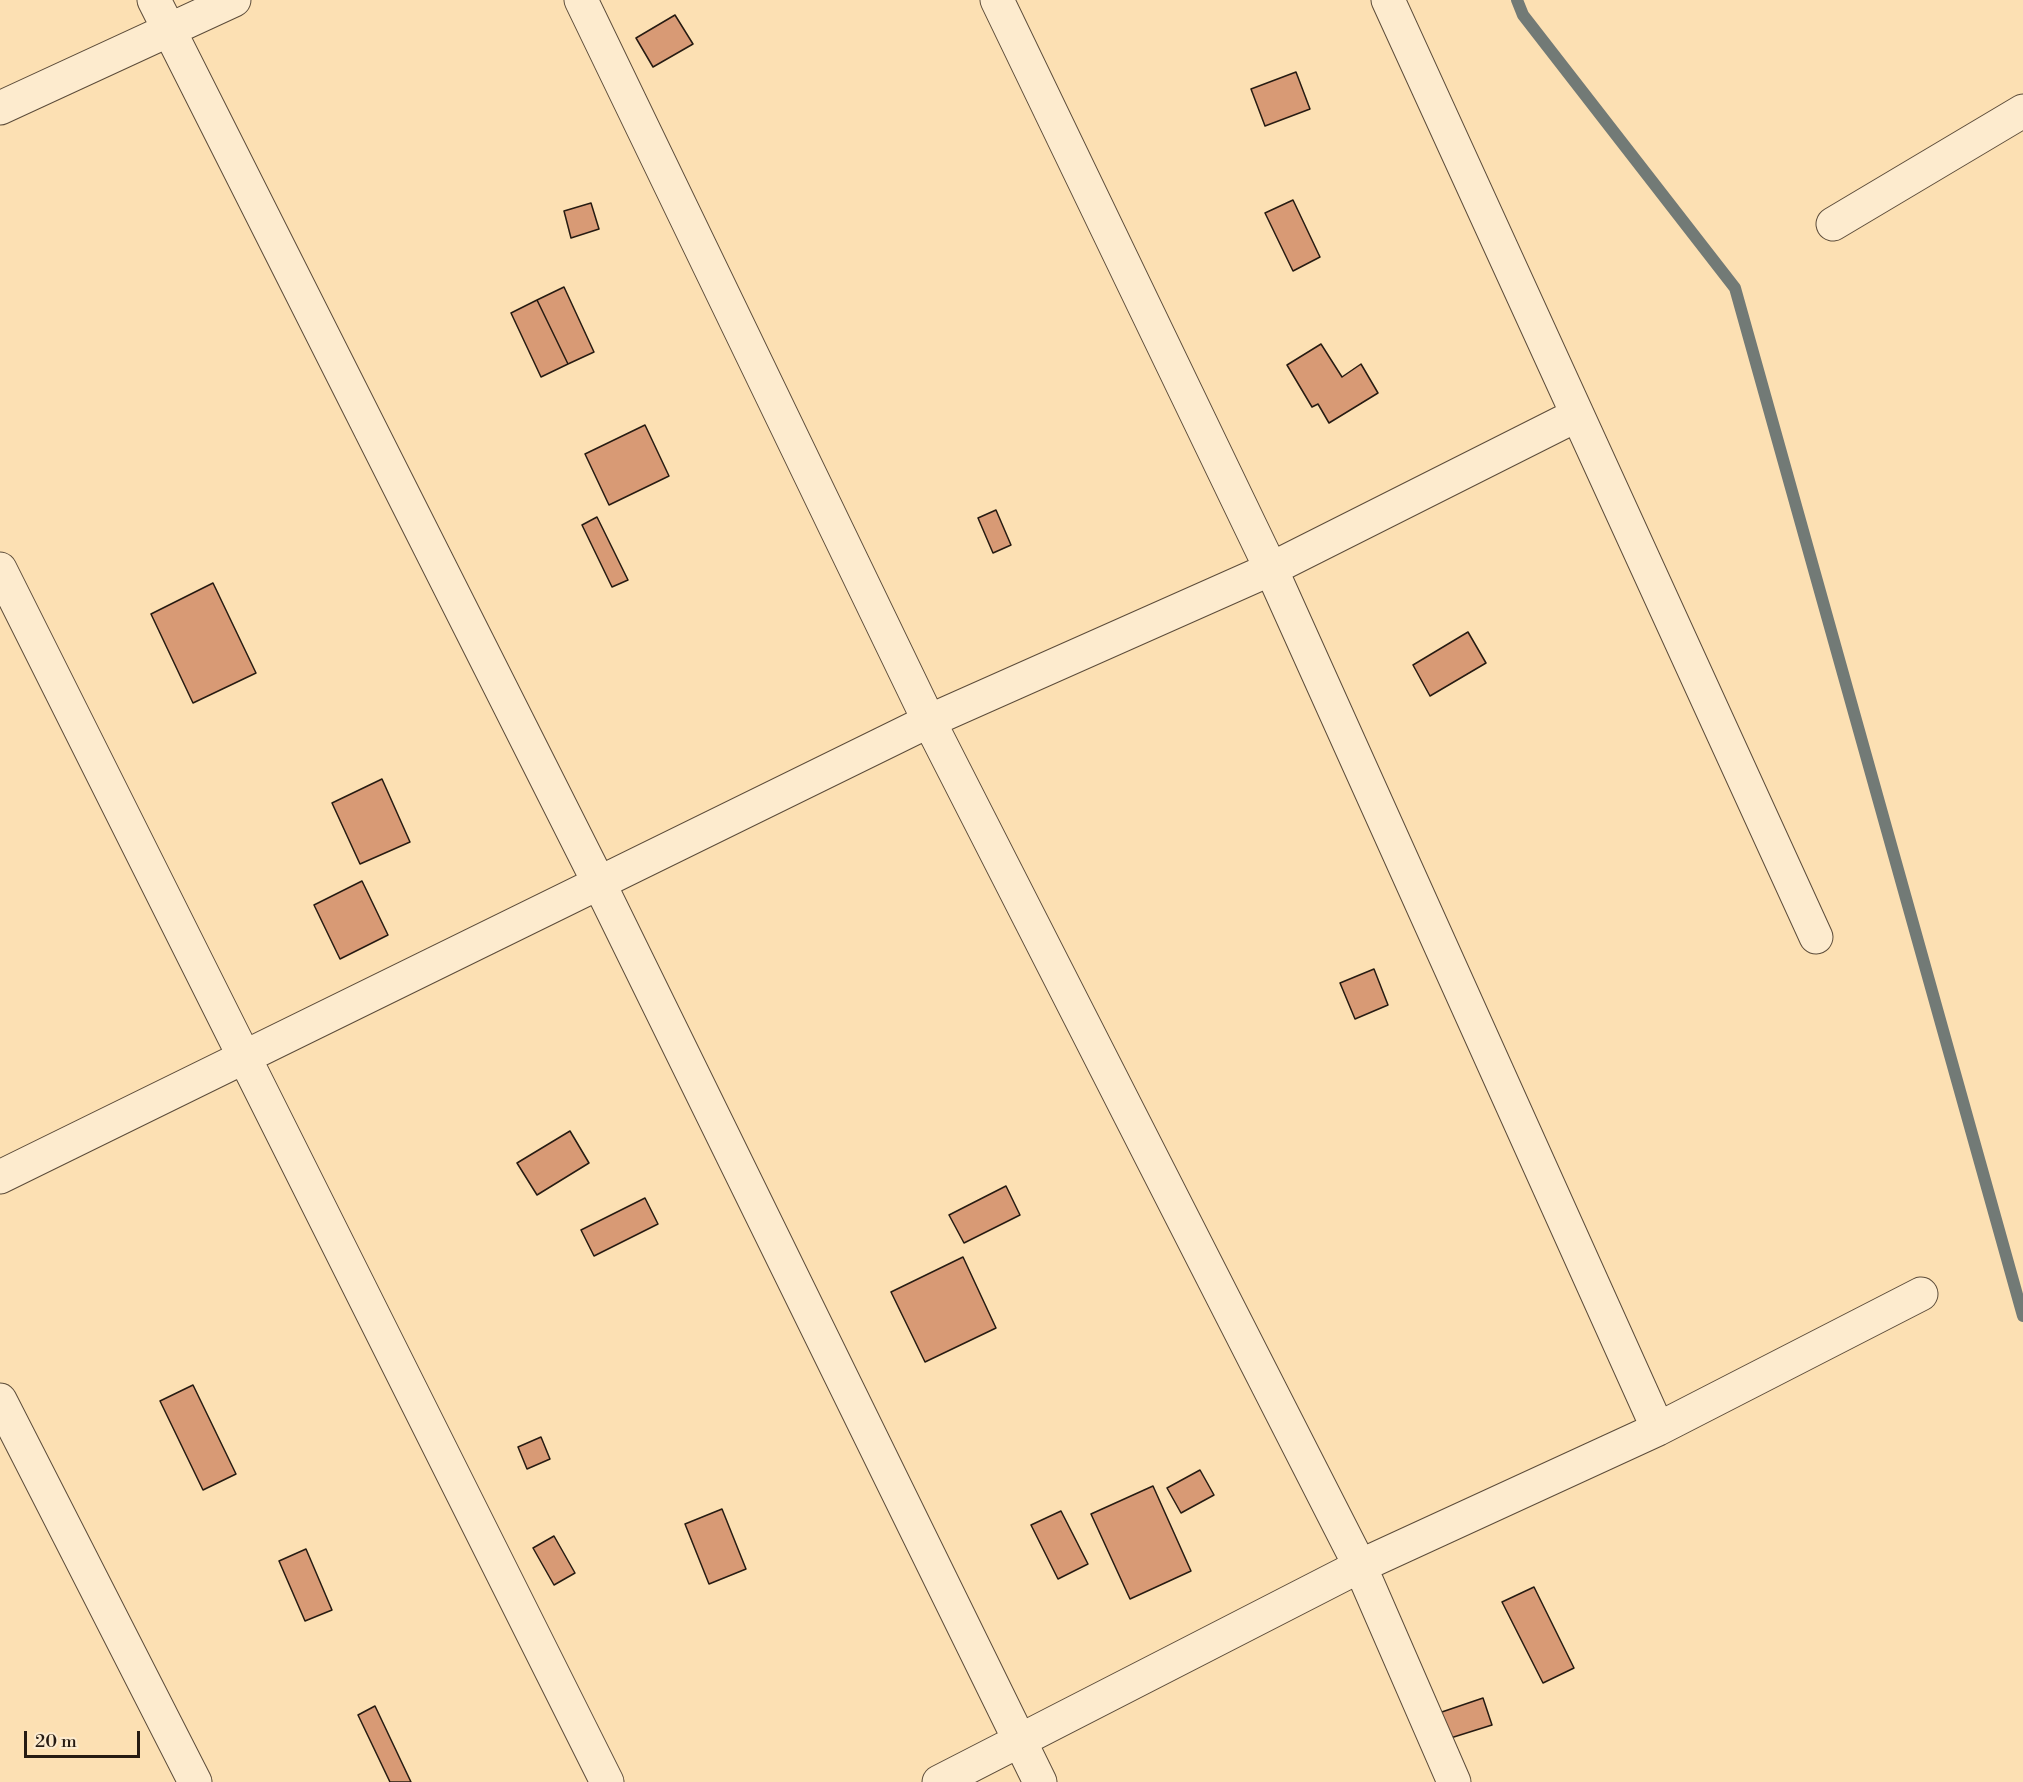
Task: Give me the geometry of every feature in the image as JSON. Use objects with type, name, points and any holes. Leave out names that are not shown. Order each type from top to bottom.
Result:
[{"type":"street","points":[[154,0],[599,883],[1022,1741],[1040,1782]]},
{"type":"street","points":[[0,108],[234,0]]},
{"type":"street","points":[[581,0],[929,721],[1360,1566],[1454,1782]]},
{"type":"street","points":[[997,0],[1271,569],[1658,1430]]},
{"type":"street","points":[[1388,0],[1816,937]]},
{"type":"street","points":[[1833,224],[2023,111]]},
{"type":"street","points":[[0,1178],[929,721],[1271,569],[1577,415]]},
{"type":"street","points":[[0,569],[606,1782]]},
{"type":"street","points":[[939,1782],[1360,1566],[1658,1430],[1921,1294]]},
{"type":"street","points":[[0,1400],[195,1782]]},
{"type":"building","points":[[675,15],[693,44],[653,67],[636,38]]},
{"type":"building","points":[[1296,72],[1310,109],[1265,126],[1251,89]]},
{"type":"building","points":[[1293,200],[1320,257],[1293,271],[1265,213]]},
{"type":"building","points":[[591,203],[599,229],[571,238],[564,211]]},
{"type":"building","points":[[564,287],[594,352],[568,364],[537,300]]},
{"type":"building","points":[[537,300],[568,364],[541,377],[511,313]]},
{"type":"building","points":[[1321,344],[1342,377],[1361,364],[1378,393],[1329,423],[1318,404],[1312,407],[1287,365]]},
{"type":"building","points":[[645,425],[669,476],[609,505],[585,454]]},
{"type":"building","points":[[996,510],[1011,545],[993,553],[978,518]]},
{"type":"building","points":[[597,517],[628,580],[612,587],[582,525]]},
{"type":"building","points":[[213,583],[256,673],[193,703],[151,614]]},
{"type":"building","points":[[1468,632],[1486,663],[1430,696],[1413,665]]},
{"type":"building","points":[[382,779],[410,842],[360,864],[332,803]]},
{"type":"building","points":[[362,881],[388,935],[340,959],[314,905]]},
{"type":"building","points":[[1374,969],[1388,1005],[1355,1019],[1340,983]]},
{"type":"building","points":[[570,1131],[589,1163],[537,1195],[517,1163]]},
{"type":"building","points":[[1006,1186],[1020,1215],[964,1243],[949,1215]]},
{"type":"building","points":[[645,1198],[658,1224],[594,1256],[581,1230]]},
{"type":"building","points":[[963,1257],[996,1328],[925,1362],[891,1292]]},
{"type":"building","points":[[193,1385],[236,1474],[203,1490],[160,1401]]},
{"type":"building","points":[[541,1437],[550,1459],[527,1469],[518,1447]]},
{"type":"building","points":[[1200,1470],[1214,1495],[1181,1513],[1167,1488]]},
{"type":"building","points":[[1153,1486],[1191,1571],[1130,1599],[1091,1514]]},
{"type":"building","points":[[722,1509],[746,1569],[709,1584],[685,1524]]},
{"type":"building","points":[[1061,1511],[1088,1564],[1058,1579],[1031,1525]]},
{"type":"building","points":[[554,1536],[575,1573],[554,1585],[533,1548]]},
{"type":"building","points":[[306,1549],[332,1610],[305,1621],[279,1561]]},
{"type":"building","points":[[1534,1587],[1574,1668],[1543,1683],[1502,1602]]},
{"type":"building","points":[[1483,1698],[1492,1725],[1441,1741],[1433,1715]]},
{"type":"building","points":[[375,1706],[411,1782],[390,1782],[358,1715]]},
{"type":"waterway","points":[[1517,0],[1523,15],[1735,288],[2023,1316]]}]
